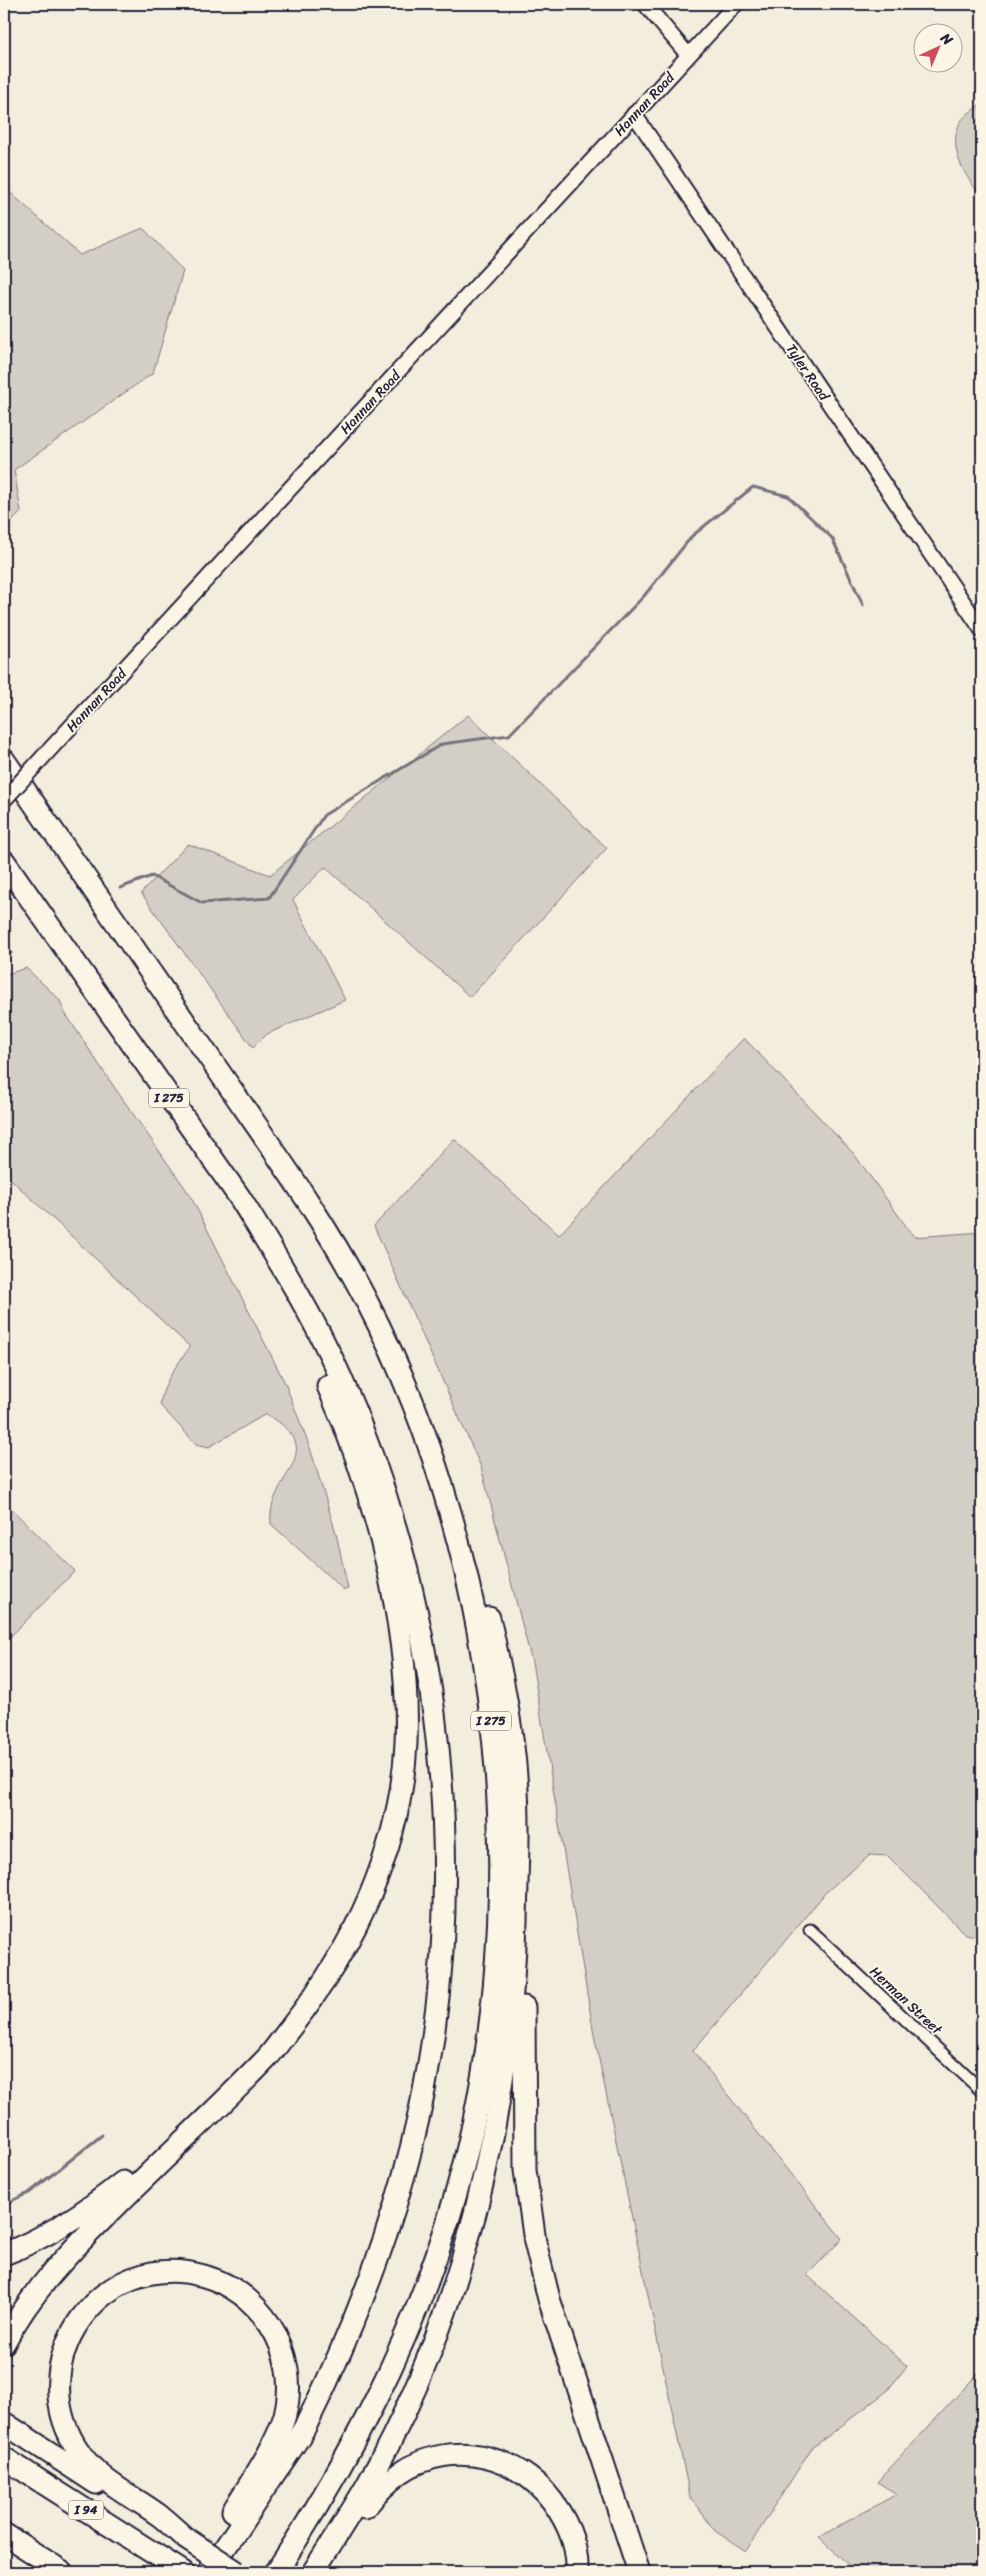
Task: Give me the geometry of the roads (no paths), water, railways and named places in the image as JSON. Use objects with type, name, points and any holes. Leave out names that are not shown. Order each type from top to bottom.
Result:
[{"type":"highway","name":"I 275","points":[[4,760],[306,1197],[366,1300],[392,1356],[430,1450],[463,1560],[489,1697],[495,1752],[500,1873],[490,2017],[478,2107],[450,2214],[401,2350],[342,2464],[276,2572]]},
{"type":"highway","name":"I 275","points":[[4,861],[240,1198],[305,1307],[340,1376],[379,1478],[398,1541],[416,1613],[432,1703],[444,1838],[445,1915],[442,1968],[429,2063],[403,2178],[371,2278],[304,2429],[207,2572]]},
{"type":"highway","points":[[4,2343],[29,2302],[74,2249],[269,2056],[327,1978],[352,1935],[384,1860],[401,1787],[406,1744],[406,1706],[397,1618],[369,1501],[357,1460],[333,1398],[286,1291],[271,1248]]},
{"type":"highway","points":[[313,2572],[366,2486],[400,2420],[438,2329],[464,2249],[487,2167],[508,2048],[513,1990],[518,1848],[516,1775],[498,1654],[468,1537],[455,1501],[430,1450]]},
{"type":"highway","points":[[518,1848],[524,1881],[524,2125],[530,2215],[549,2299],[639,2572]]},
{"type":"highway","points":[[4,2254],[50,2233],[103,2198],[289,2030]]},
{"type":"highway","points":[[185,2538],[160,2516],[105,2479],[86,2461],[68,2432],[59,2394],[64,2352],[74,2328],[85,2312],[105,2293],[120,2284],[163,2271],[194,2273],[215,2280],[249,2299],[275,2333],[283,2352],[288,2373],[285,2414],[278,2435],[206,2558],[207,2572]]},
{"type":"highway","points":[[4,2423],[237,2572]]},
{"type":"highway","points":[[321,2572],[360,2514],[380,2489],[401,2473],[419,2463],[440,2457],[464,2455],[488,2457],[511,2465],[534,2480],[551,2497],[567,2524],[575,2546],[577,2572]]},
{"type":"highway","name":"I 94","points":[[4,2458],[176,2568]]},
{"type":"highway","points":[[4,2534],[63,2572]]},
{"type":"street","points":[[645,4],[688,55]]},
{"type":"street","name":"Hannan Road","points":[[4,800],[736,4]]},
{"type":"street","name":"Tyler Road","points":[[634,114],[982,630]]},
{"type":"street","name":"Herman Street","points":[[810,1930],[982,2091]]},
{"type":"waterway","points":[[120,888],[152,876],[202,903],[269,898],[324,815],[442,744],[509,735],[644,596],[692,536],[753,487],[788,496],[832,538],[863,605]]},
{"type":"waterway","points":[[4,955],[11,953]]},
{"type":"waterway","points":[[4,2204],[29,2193],[102,2135]]}]
